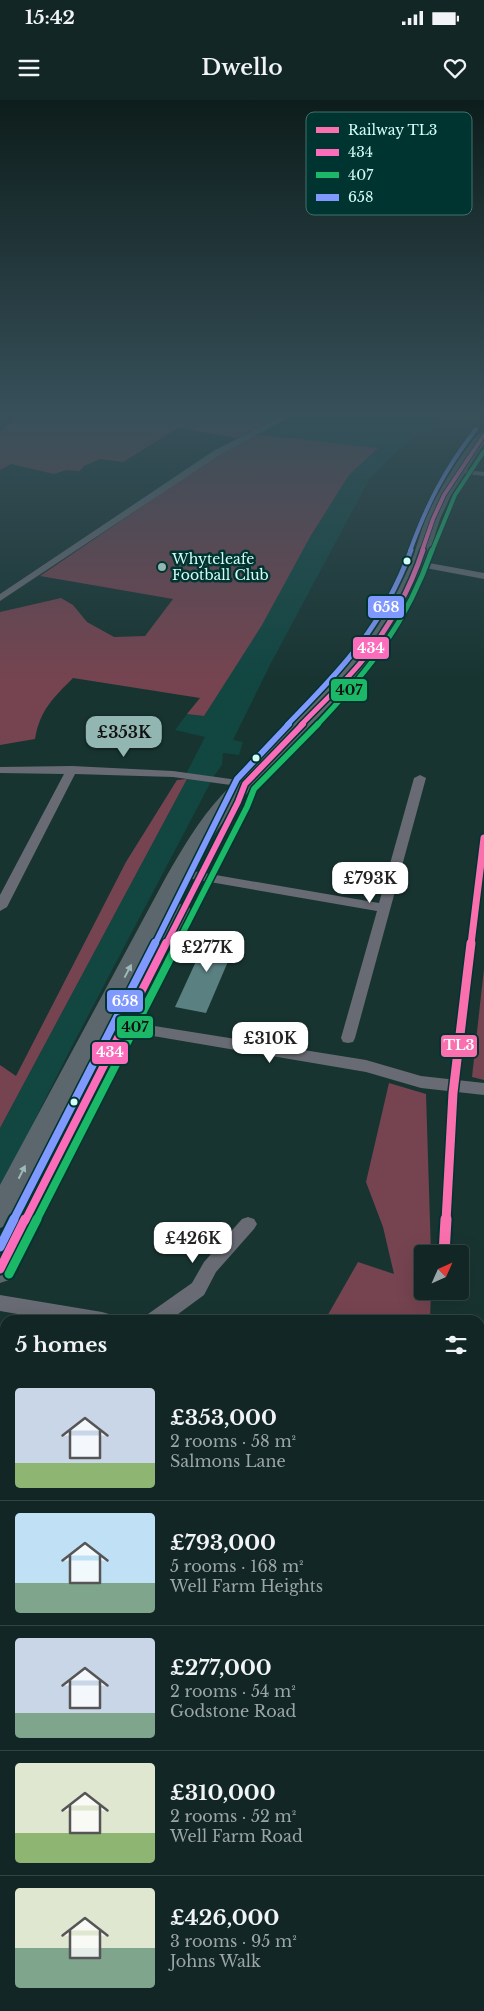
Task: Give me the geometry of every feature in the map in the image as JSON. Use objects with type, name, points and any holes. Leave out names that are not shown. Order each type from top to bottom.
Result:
[{"type":"highway","points":[[0,1215],[111,1024],[190,874],[238,802],[245,784],[362,661],[390,618],[418,564],[441,502]]},
{"type":"highway","points":[[0,1269],[111,1024]]},
{"type":"street","points":[[0,598],[143,502]]},
{"type":"street","points":[[418,564],[484,576]]},
{"type":"street","points":[[0,770],[72,769],[174,774],[245,784]]},
{"type":"street","points":[[0,906],[72,769]]},
{"type":"street","points":[[348,1038],[420,778]]},
{"type":"street","points":[[190,874],[383,908]]},
{"type":"street","points":[[111,1024],[366,1066],[421,1082],[484,1089]]},
{"type":"street","points":[[162,1315],[198,1289],[210,1267],[248,1224]]},
{"type":"street","points":[[0,1303],[72,1315]]},
{"type":"shaded area","points":[[149,502],[332,502],[310,537],[262,625],[204,716],[187,714],[200,698],[73,678],[48,705],[40,720],[35,739],[0,745],[0,612],[61,598],[73,605],[87,622],[114,637],[145,636],[173,599],[40,576]]},
{"type":"shaded area","points":[[332,502],[357,502],[271,663],[233,740],[243,742],[239,755],[223,753],[222,765],[214,776],[69,1052],[0,1189],[0,1128],[187,779],[187,772],[205,737],[175,730],[187,714],[204,716]]},
{"type":"shaded area","points":[[187,779],[0,1128],[0,1065],[16,1076],[126,862],[177,780]]},
{"type":"shaded area","points":[[484,969],[484,1080],[472,1077]]},
{"type":"shaded area","points":[[389,1083],[426,1094],[431,1245],[414,1245],[414,1300],[431,1300],[430,1315],[328,1315],[358,1262],[394,1274],[383,1227],[366,1182]]},
{"type":"building","points":[[209,933],[238,938],[206,1013],[175,1007]]},
{"type":"rail line","name":"TL3","points":[[445,1245],[453,1093],[484,838]]},
{"type":"transit line","name":"658","points":[[0,1247],[237,779],[331,679],[366,637],[382,614],[394,590],[430,502]]},
{"type":"transit line","name":"434","points":[[0,1269],[238,802],[245,784],[362,661],[391,618],[418,564],[441,502]]},
{"type":"transit line","name":"407","points":[[9,1274],[247,807],[254,789],[331,710],[384,647],[412,600],[452,502]]},
{"type":"place","name":"Whyteleafe Football Club","points":[[162,567]]}]
